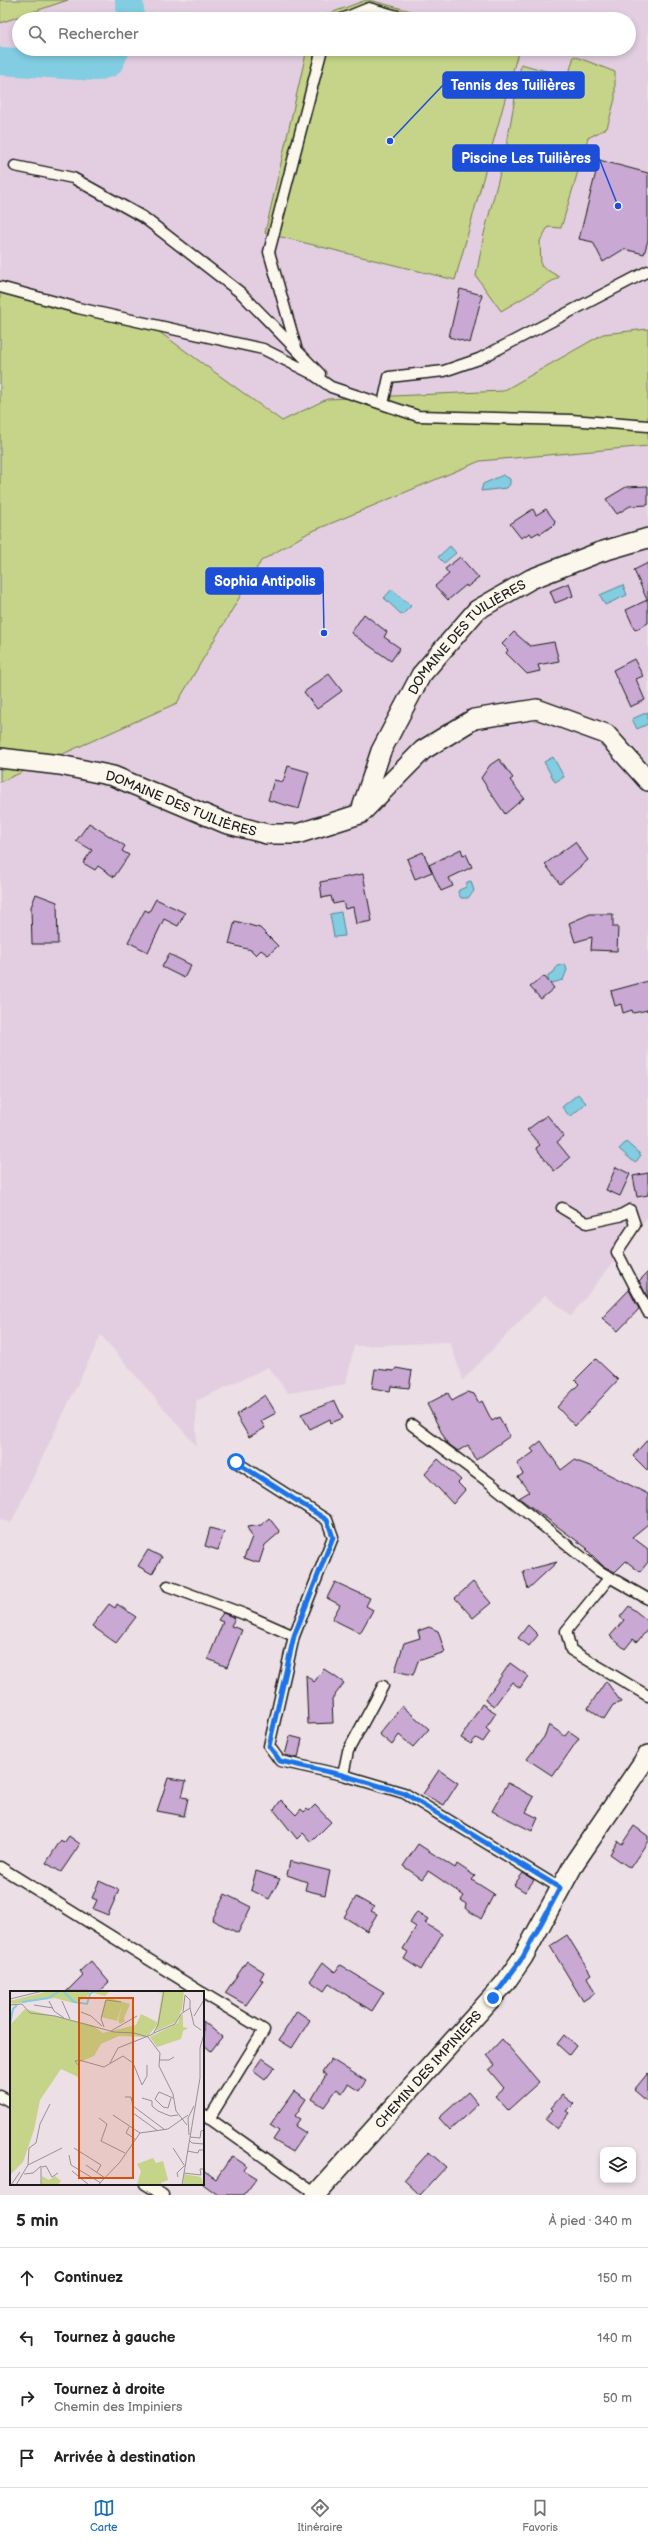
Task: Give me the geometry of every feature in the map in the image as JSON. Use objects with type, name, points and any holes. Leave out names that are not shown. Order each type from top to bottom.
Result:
[{"type":"street","name":"DOMAINE DES TUILIÈRES","points":[[360,814],[381,751],[421,676],[477,610],[530,579],[600,552],[648,538]]},
{"type":"street","name":"DOMAINE DES TUILIÈRES","points":[[0,758],[60,765],[113,776],[225,823],[267,834],[297,834],[360,814],[423,750],[474,719],[537,709],[606,734],[648,781]]},
{"type":"street","name":"CHEMIN DES IMPINIERS","points":[[315,2195],[497,1993],[523,1957],[575,1862],[648,1756]]},
{"type":"lane","points":[[359,12],[369,8],[383,12]]},
{"type":"lane","points":[[296,349],[268,252],[320,56]]},
{"type":"lane","points":[[16,166],[73,178],[143,217],[241,293],[331,387]]},
{"type":"lane","points":[[383,404],[389,377],[444,370],[479,359],[648,271]]},
{"type":"lane","points":[[0,287],[85,309],[263,349],[311,373],[331,387],[418,416],[572,420],[648,426]]},
{"type":"lane","points":[[562,1208],[587,1223],[618,1216],[630,1210],[635,1225],[617,1252],[648,1312]]},
{"type":"lane","points":[[412,1425],[610,1577],[648,1599]]},
{"type":"lane","points":[[236,1462],[327,1520],[333,1537],[294,1636],[269,1746],[280,1761],[342,1775],[404,1793],[560,1888]]},
{"type":"lane","points":[[610,1577],[566,1632],[572,1650],[648,1696]]},
{"type":"lane","points":[[168,1586],[244,1614],[294,1636]]},
{"type":"lane","points":[[342,1775],[348,1752],[382,1686]]},
{"type":"lane","points":[[0,1867],[199,1991]]},
{"type":"lane","points":[[204,1994],[264,2030],[206,2116],[315,2195]]},
{"type":"lane","points":[[0,2096],[10,2101]]},
{"type":"lane","points":[[147,2185],[163,2195]]},
{"type":"shaded area","points":[[0,0],[648,0],[648,1217],[571,1316],[545,1295],[463,1380],[450,1342],[354,1346],[346,1384],[288,1393],[268,1367],[196,1401],[196,1446],[101,1335],[11,1523],[0,1519]]},
{"type":"green space","points":[[0,0],[68,0],[33,12],[12,12],[12,19],[0,23]]},
{"type":"green space","points":[[369,0],[414,12],[334,12]]},
{"type":"green space","points":[[305,56],[517,56],[455,280],[265,233]]},
{"type":"green space","points":[[574,56],[615,72],[615,99],[607,128],[588,138],[561,228],[548,227],[540,241],[541,266],[559,277],[501,311],[476,276],[484,234],[505,154],[521,64],[568,77]]},
{"type":"green space","points":[[0,293],[158,331],[282,421],[327,399],[503,391],[603,334],[648,329],[648,446],[480,461],[308,533],[261,561],[177,703],[0,782]]},
{"type":"water","points":[[503,475],[510,479],[510,484],[507,488],[481,491],[483,484]]},
{"type":"water","points":[[450,546],[456,553],[444,563],[438,557]]},
{"type":"water","points":[[623,585],[627,595],[605,605],[600,595]]},
{"type":"water","points":[[392,589],[411,606],[402,615],[384,598]]},
{"type":"water","points":[[648,712],[648,724],[637,729],[632,719]]},
{"type":"water","points":[[553,757],[564,777],[555,782],[544,762]]},
{"type":"water","points":[[471,881],[474,891],[468,898],[461,898],[458,893],[459,890],[466,887],[467,882]]},
{"type":"water","points":[[341,912],[345,936],[334,937],[330,914]]},
{"type":"water","points":[[565,964],[567,970],[563,980],[548,984],[548,975],[554,972],[557,966]]},
{"type":"water","points":[[578,1094],[586,1103],[570,1117],[562,1107]]},
{"type":"water","points":[[626,1142],[641,1155],[635,1163],[619,1149]]},
{"type":"building","points":[[599,160],[648,173],[648,240],[644,254],[624,249],[603,262],[593,242],[579,239]]},
{"type":"building","points":[[460,289],[482,295],[470,343],[449,337]]},
{"type":"building","points":[[648,486],[648,505],[630,506],[617,514],[606,499],[626,487]]},
{"type":"building","points":[[533,509],[536,515],[546,509],[555,521],[554,525],[540,534],[539,532],[532,536],[530,533],[521,538],[510,524]]},
{"type":"building","points":[[460,557],[479,578],[467,587],[466,585],[448,600],[435,586],[449,574],[445,569]]},
{"type":"building","points":[[648,563],[648,623],[635,630],[626,610],[647,600],[634,570]]},
{"type":"building","points":[[569,583],[573,596],[555,603],[550,591]]},
{"type":"building","points":[[364,614],[387,632],[384,637],[400,648],[391,661],[351,633]]},
{"type":"building","points":[[514,632],[530,646],[554,642],[559,661],[538,665],[540,671],[527,674],[506,653],[508,650],[502,644]]},
{"type":"building","points":[[634,659],[643,676],[636,679],[645,700],[630,707],[613,670]]},
{"type":"building","points":[[329,674],[342,691],[317,709],[304,692]]},
{"type":"building","points":[[499,759],[513,778],[510,780],[524,798],[505,814],[481,778],[490,765]]},
{"type":"building","points":[[288,766],[309,772],[299,809],[268,800],[274,780],[283,782]]},
{"type":"building","points":[[89,823],[125,846],[122,851],[129,855],[114,877],[98,866],[95,870],[83,863],[92,850],[76,841]]},
{"type":"building","points":[[575,842],[588,860],[560,884],[545,864]]},
{"type":"building","points":[[461,849],[463,855],[466,854],[472,867],[449,878],[453,886],[441,891],[429,865]]},
{"type":"building","points":[[423,852],[432,872],[415,879],[407,859]]},
{"type":"building","points":[[363,874],[372,921],[356,924],[353,907],[345,909],[343,902],[333,904],[331,896],[322,898],[320,882]]},
{"type":"building","points":[[36,894],[57,902],[58,944],[32,944],[31,907]]},
{"type":"building","points":[[156,899],[185,913],[178,926],[164,919],[148,952],[128,942],[145,910],[149,912]]},
{"type":"building","points":[[590,914],[613,914],[613,927],[618,927],[617,951],[591,950],[592,937],[575,942],[569,923]]},
{"type":"building","points":[[235,921],[260,928],[278,946],[268,955],[261,950],[256,955],[251,950],[229,944]]},
{"type":"building","points":[[169,954],[191,965],[184,978],[162,967]]},
{"type":"building","points":[[544,976],[554,988],[541,999],[530,987]]},
{"type":"building","points":[[648,981],[648,1010],[633,1013],[632,1010],[623,1013],[621,1004],[615,1006],[611,991]]},
{"type":"building","points":[[547,1115],[564,1136],[557,1142],[570,1158],[554,1171],[536,1148],[540,1145],[527,1130]]},
{"type":"building","points":[[616,1167],[630,1174],[620,1196],[606,1190]]},
{"type":"building","points":[[648,1173],[648,1195],[637,1197],[633,1176]]},
{"type":"building","points":[[648,1272],[648,1298],[639,1281]]},
{"type":"building","points":[[629,1290],[639,1309],[618,1331],[602,1318]]},
{"type":"building","points":[[596,1359],[618,1380],[575,1426],[557,1407],[579,1384],[575,1380]]},
{"type":"building","points":[[396,1368],[412,1371],[409,1388],[391,1386],[390,1391],[372,1388],[375,1369],[394,1371]]},
{"type":"building","points":[[468,1392],[474,1394],[479,1403],[482,1401],[492,1421],[499,1417],[510,1436],[476,1460],[468,1445],[458,1451],[447,1443],[427,1404],[448,1393],[452,1401]]},
{"type":"building","points":[[265,1395],[276,1413],[261,1421],[265,1428],[249,1437],[236,1415]]},
{"type":"building","points":[[335,1401],[343,1418],[331,1423],[330,1419],[310,1429],[301,1414]]},
{"type":"building","points":[[648,1439],[648,1471],[633,1456]]},
{"type":"building","points":[[541,1441],[561,1470],[574,1460],[598,1469],[648,1494],[648,1524],[632,1537],[648,1549],[648,1562],[640,1572],[626,1561],[615,1572],[603,1566],[586,1549],[588,1549],[519,1498],[529,1492],[518,1477],[523,1474],[517,1464],[534,1452],[531,1449]]},
{"type":"building","points":[[438,1459],[461,1480],[458,1483],[465,1490],[453,1504],[425,1474]]},
{"type":"building","points":[[269,1518],[280,1532],[265,1545],[259,1563],[244,1558],[252,1537],[247,1527],[261,1525]]},
{"type":"building","points":[[210,1528],[224,1532],[218,1550],[205,1546]]},
{"type":"building","points":[[148,1550],[162,1557],[152,1574],[138,1566]]},
{"type":"building","points":[[557,1562],[528,1589],[523,1571]]},
{"type":"building","points":[[335,1582],[370,1598],[366,1606],[373,1610],[360,1633],[332,1619],[340,1605],[327,1598]]},
{"type":"building","points":[[473,1582],[491,1603],[473,1618],[455,1598]]},
{"type":"building","points":[[109,1604],[115,1608],[117,1604],[136,1617],[116,1643],[92,1626]]},
{"type":"building","points":[[629,1606],[648,1621],[648,1629],[637,1642],[633,1639],[625,1649],[610,1636],[624,1620],[620,1617]]},
{"type":"building","points":[[223,1613],[235,1618],[231,1626],[242,1630],[227,1667],[208,1659],[223,1622],[218,1620]]},
{"type":"building","points":[[528,1625],[538,1635],[529,1646],[518,1638]]},
{"type":"building","points":[[429,1627],[438,1631],[445,1652],[418,1661],[413,1675],[395,1671],[404,1643],[420,1638],[418,1631]]},
{"type":"building","points":[[510,1663],[528,1676],[520,1688],[512,1682],[494,1706],[485,1700]]},
{"type":"building","points":[[324,1669],[344,1683],[332,1699],[333,1723],[308,1724],[306,1675],[314,1682]]},
{"type":"building","points":[[606,1681],[621,1702],[613,1705],[604,1719],[588,1708]]},
{"type":"building","points":[[482,1704],[496,1713],[486,1728],[490,1732],[483,1742],[476,1738],[471,1744],[461,1738]]},
{"type":"building","points":[[402,1706],[429,1729],[413,1747],[399,1735],[392,1745],[379,1734]]},
{"type":"building","points":[[549,1725],[565,1736],[569,1731],[579,1738],[553,1776],[527,1759],[544,1737]]},
{"type":"building","points":[[290,1736],[302,1739],[298,1758],[285,1755]]},
{"type":"building","points":[[439,1770],[458,1783],[444,1805],[423,1794]]},
{"type":"building","points":[[168,1778],[186,1781],[182,1797],[188,1798],[184,1816],[157,1811]]},
{"type":"building","points":[[508,1783],[534,1797],[526,1812],[538,1818],[532,1831],[492,1811]]},
{"type":"building","points":[[281,1800],[296,1815],[301,1809],[304,1812],[307,1809],[309,1811],[315,1805],[331,1822],[311,1842],[303,1833],[297,1839],[274,1810]]},
{"type":"building","points":[[634,1826],[648,1836],[648,1841],[630,1868],[610,1854],[618,1841],[622,1844]]},
{"type":"building","points":[[69,1836],[80,1844],[61,1872],[46,1863],[61,1840],[64,1843]]},
{"type":"building","points":[[418,1844],[455,1868],[457,1864],[475,1876],[472,1880],[494,1894],[481,1919],[465,1908],[466,1904],[461,1900],[464,1896],[440,1879],[428,1871],[422,1879],[403,1866]]},
{"type":"building","points":[[290,1861],[330,1871],[325,1895],[305,1890],[307,1882],[287,1875]]},
{"type":"building","points":[[256,1871],[280,1879],[269,1899],[251,1890]]},
{"type":"building","points":[[523,1873],[534,1880],[525,1892],[514,1885]]},
{"type":"building","points":[[99,1881],[119,1890],[108,1915],[93,1909],[97,1900],[92,1898]]},
{"type":"building","points":[[225,1894],[251,1907],[238,1933],[212,1920]]},
{"type":"building","points":[[356,1897],[374,1907],[371,1911],[377,1914],[367,1931],[344,1917]]},
{"type":"building","points":[[417,1912],[428,1919],[425,1923],[442,1934],[421,1970],[404,1959],[408,1952],[403,1949],[416,1927],[410,1923]]},
{"type":"building","points":[[567,1935],[591,1974],[587,1977],[595,1993],[583,2001],[550,1946]]},
{"type":"building","points":[[91,1961],[109,1982],[99,1991],[67,1991],[83,1975],[80,1971]]},
{"type":"building","points":[[247,1961],[264,1972],[260,1979],[263,1981],[246,2005],[225,1993]]},
{"type":"building","points":[[323,1962],[335,1972],[340,1965],[384,1992],[372,2011],[329,1984],[324,1991],[310,1981]]},
{"type":"building","points":[[297,2011],[310,2020],[292,2048],[279,2040]]},
{"type":"building","points":[[204,2022],[222,2037],[211,2051],[204,2045]]},
{"type":"building","points":[[564,2035],[576,2046],[569,2055],[557,2044]]},
{"type":"building","points":[[502,2039],[539,2082],[508,2110],[495,2096],[504,2088],[489,2070],[495,2065],[487,2055]]},
{"type":"building","points":[[262,2058],[275,2067],[265,2080],[253,2071]]},
{"type":"building","points":[[331,2059],[366,2081],[359,2091],[348,2084],[342,2093],[337,2089],[324,2107],[312,2099],[326,2075],[322,2073]]},
{"type":"building","points":[[648,2073],[648,2102],[634,2090]]},
{"type":"building","points":[[294,2091],[306,2099],[295,2116],[300,2119],[295,2126],[306,2133],[293,2152],[273,2140],[279,2131],[270,2125]]},
{"type":"building","points":[[468,2092],[478,2104],[450,2130],[439,2118]]},
{"type":"building","points":[[562,2095],[574,2104],[567,2111],[570,2113],[557,2129],[545,2119],[553,2110],[551,2108]]},
{"type":"building","points":[[429,2152],[446,2167],[420,2195],[404,2180]]},
{"type":"building","points":[[232,2156],[247,2166],[244,2170],[257,2178],[244,2195],[218,2195],[204,2185],[204,2171],[216,2179]]},
{"type":"waterway","points":[[129,0],[130,12]]},
{"type":"waterway","points":[[0,61],[97,67],[109,63],[112,56]]},
{"type":"place","name":"Tennis des Tuilières","points":[[390,141]]},
{"type":"place","name":"Piscine Les Tuilières","points":[[618,206]]},
{"type":"place","name":"Sophia Antipolis","points":[[324,633]]},
{"type":"route","points":[[236,1462],[327,1520],[333,1537],[294,1636],[269,1746],[280,1761],[342,1775],[404,1793],[560,1888],[523,1957],[493,1998]]}]
